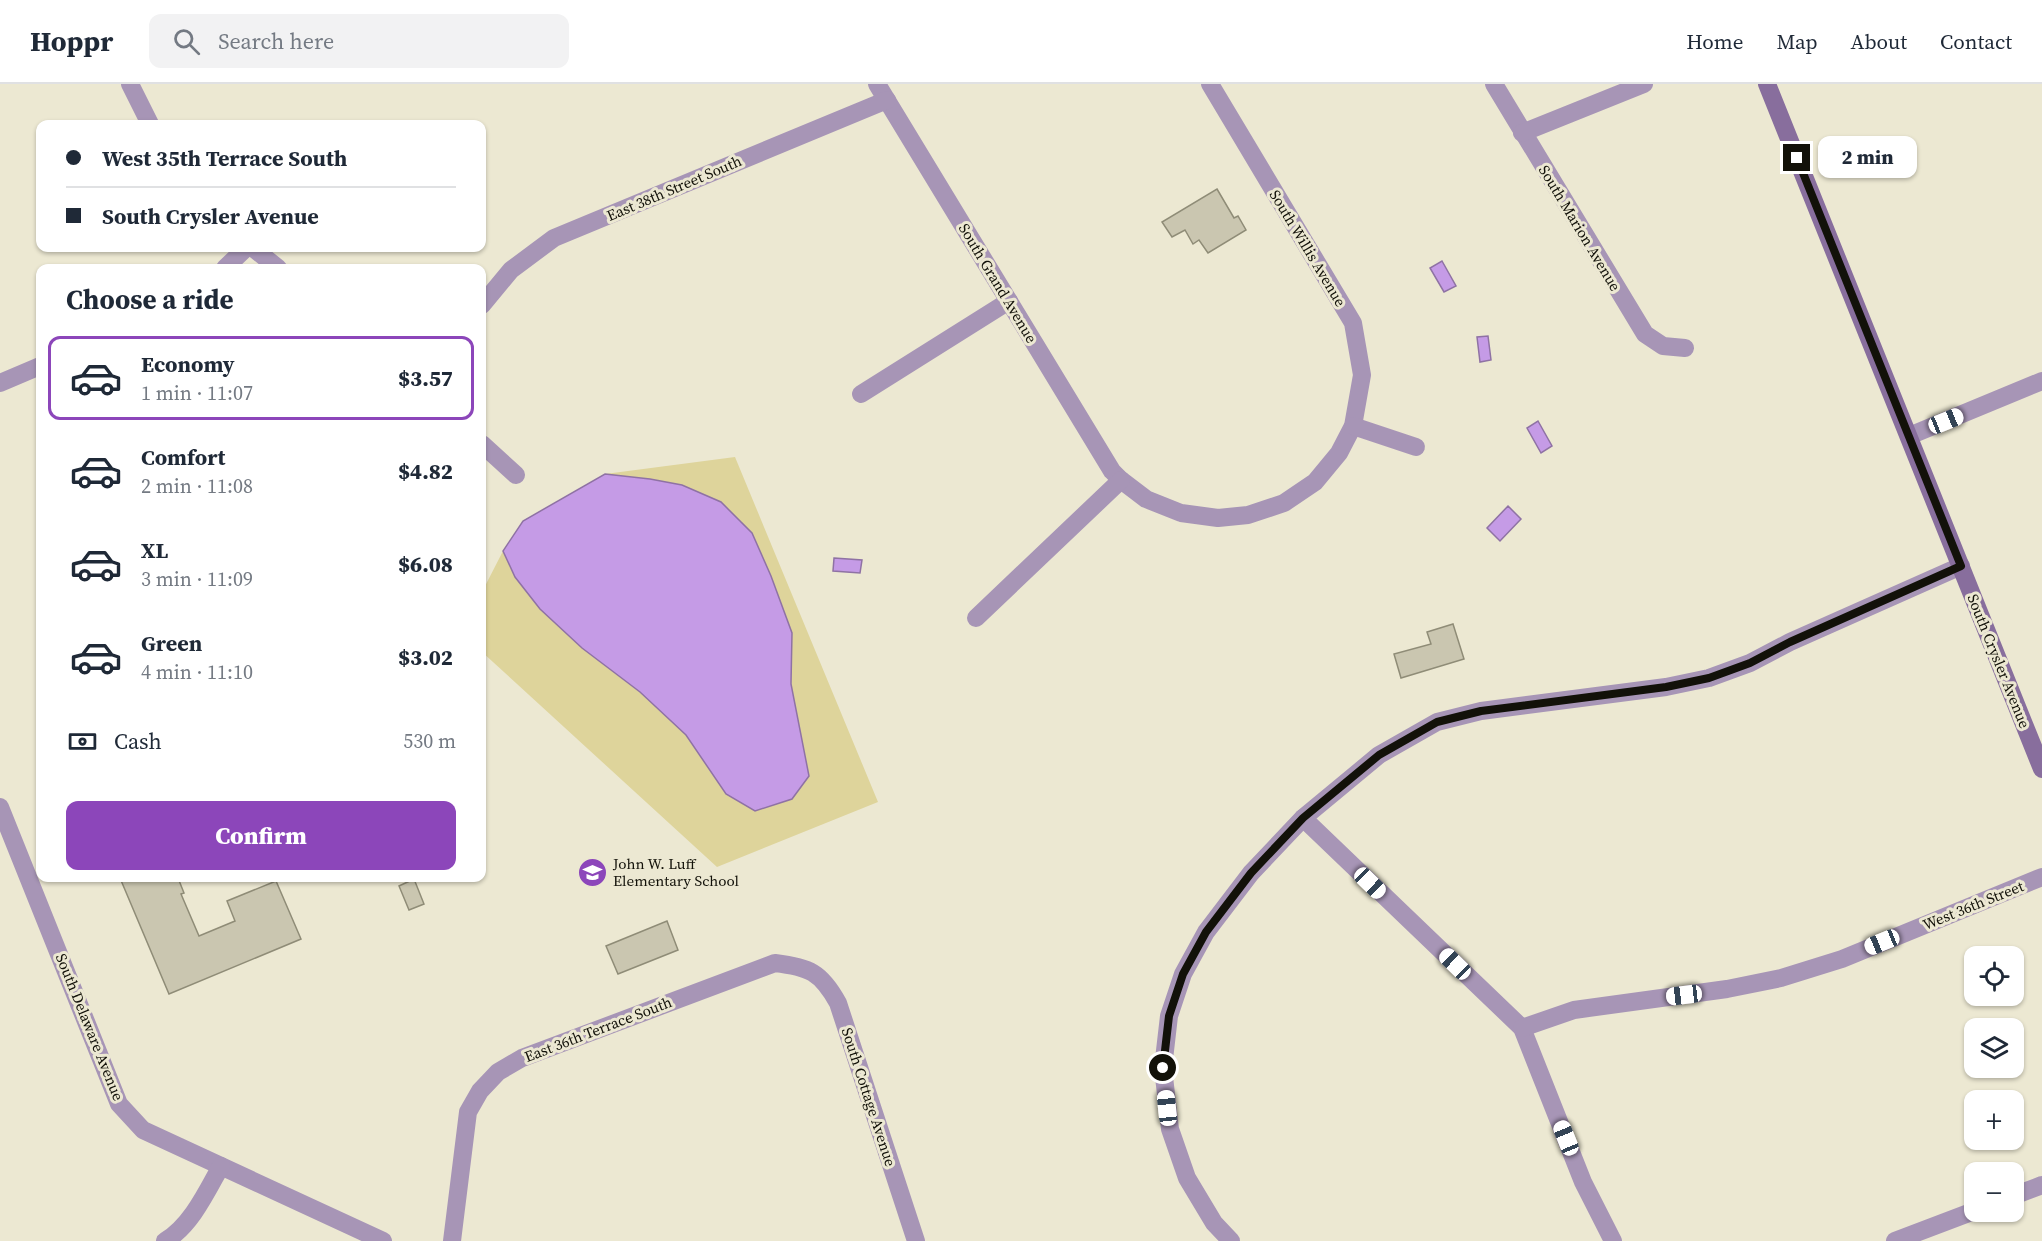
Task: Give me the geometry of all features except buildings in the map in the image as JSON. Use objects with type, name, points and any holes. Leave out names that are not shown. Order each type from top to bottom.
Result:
[{"type":"main road","name":"South Crysler Avenue","points":[[1767,84],[2042,769]]},
{"type":"street","points":[[130,84],[148,120]]},
{"type":"street","name":"South Willis Avenue","points":[[1120,480],[1146,499],[1181,513],[1218,518],[1248,515],[1284,503],[1315,482],[1339,453],[1353,426],[1362,375],[1353,323],[1210,84]]},
{"type":"street","name":"South Marion Avenue","points":[[1494,84],[1645,334],[1663,346],[1685,348]]},
{"type":"street","points":[[1522,133],[1644,84]]},
{"type":"street","name":"South Grand Avenue","points":[[882,92],[1112,471],[1120,480]]},
{"type":"street","name":"East 38th Street South","points":[[486,300],[511,270],[554,238],[882,92]]},
{"type":"street","points":[[229,264],[242,252]]},
{"type":"street","points":[[258,252],[273,264]]},
{"type":"street","points":[[861,394],[1009,302]]},
{"type":"street","points":[[0,383],[36,368]]},
{"type":"street","points":[[1909,436],[2042,381]]},
{"type":"street","points":[[1353,426],[1416,447]]},
{"type":"street","points":[[486,448],[516,475]]},
{"type":"street","points":[[976,618],[1120,480]]},
{"type":"street","points":[[1231,1241],[1214,1223],[1187,1178],[1170,1129],[1163,1068],[1169,1016],[1183,974],[1206,932],[1251,873],[1303,818],[1379,755],[1437,722],[1481,711],[1666,687],[1709,678],[1750,663],[1790,642],[1961,566]]},
{"type":"street","name":"South Delaware Avenue","points":[[1,810],[119,1104],[143,1130],[383,1241]]},
{"type":"street","points":[[1303,818],[1522,1028],[1583,1182],[1613,1241]]},
{"type":"street","name":"West 36th Street","points":[[1522,1028],[1574,1010],[1727,989],[1781,978],[1842,959],[2042,877]]},
{"type":"street","name":"East 36th Terrace South","points":[[452,1241],[468,1112],[480,1091],[498,1072],[522,1058],[775,963],[803,967]]},
{"type":"street","name":"South Cottage Avenue","points":[[803,967],[828,984],[838,1003],[916,1241]]},
{"type":"street","points":[[165,1241],[172,1237],[199,1206],[221,1166]]},
{"type":"street","points":[[2024,1192],[2042,1185]]},
{"type":"street","points":[[1895,1241],[1964,1215]]},
{"type":"shaded area","points":[[1442,261],[1456,286],[1444,292],[1430,268]]},
{"type":"shaded area","points":[[1488,336],[1491,360],[1480,362],[1477,337]]},
{"type":"shaded area","points":[[1538,421],[1552,446],[1541,453],[1527,428]]},
{"type":"shaded area","points":[[735,457],[878,802],[717,867],[486,656],[486,584],[503,551],[515,577],[540,609],[582,648],[640,692],[686,735],[726,794],[809,776],[791,684],[792,633],[752,533],[721,502],[682,485],[605,474]]},
{"type":"shaded area","points":[[605,474],[682,485],[721,502],[752,533],[792,633],[791,684],[809,776],[792,799],[755,811],[726,794],[686,735],[640,692],[582,648],[540,609],[515,577],[503,551],[523,521]]},
{"type":"shaded area","points":[[1508,506],[1521,519],[1500,541],[1487,528]]},
{"type":"shaded area","points":[[834,558],[862,560],[860,573],[833,571]]},
{"type":"place","name":"John W. Luff Elementary School","points":[[592,872]]},
{"type":"route","points":[[1163,1068],[1169,1016],[1183,974],[1206,932],[1251,873],[1303,818],[1379,755],[1437,722],[1481,711],[1666,687],[1709,678],[1750,663],[1790,642],[1961,566],[1797,158]]}]
